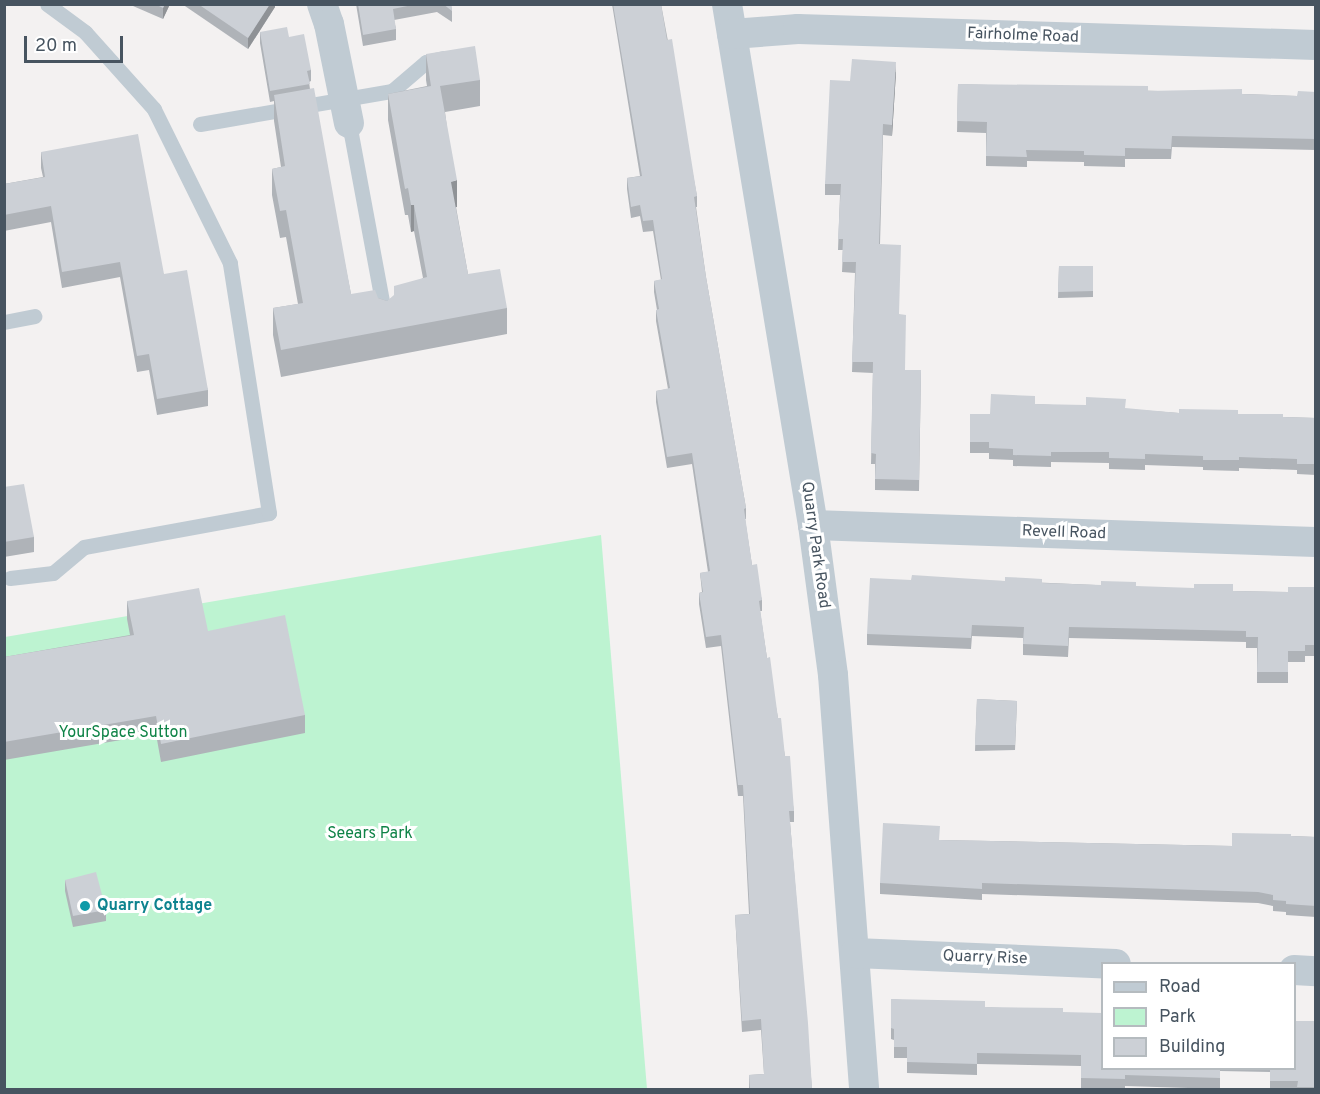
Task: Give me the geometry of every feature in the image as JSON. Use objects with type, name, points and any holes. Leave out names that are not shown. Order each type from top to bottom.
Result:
[{"type":"street","points":[[322,4],[329,24],[347,111]]},
{"type":"street","name":"Quarry Park Road","points":[[727,4],[813,525],[834,675],[864,1089]]},
{"type":"street","name":"Fairholme Road","points":[[732,34],[798,28],[1316,45]]},
{"type":"street","name":"Revell Road","points":[[813,525],[1316,542]]},
{"type":"street","name":"Quarry Rise","points":[[855,953],[1101,962]]},
{"type":"street","points":[[1296,970],[1316,971]]},
{"type":"lane","points":[[10,578],[53,573],[84,547],[269,513],[230,263],[154,109],[85,32],[47,4]]},
{"type":"lane","points":[[200,124],[347,111],[392,91],[426,62],[459,55]]},
{"type":"lane","points":[[347,111],[385,318]]},
{"type":"lane","points":[[4,322],[34,316]]},
{"type":"green space","name":"Seears Park","points":[[601,535],[647,1089],[5,1090],[5,637]]},
{"type":"building","points":[[198,4],[270,4],[248,38]]},
{"type":"building","points":[[358,4],[417,4],[393,9],[396,29],[363,35]]},
{"type":"building","points":[[443,4],[451,4],[452,11]]},
{"type":"building","points":[[613,4],[661,4],[667,40],[672,39],[697,196],[694,197],[706,277],[746,508],[744,509],[752,565],[757,564],[762,600],[759,601],[767,658],[770,657],[785,756],[790,756],[794,811],[789,811],[812,1089],[750,1089],[749,1075],[764,1074],[761,1019],[742,1021],[735,915],[750,914],[743,785],[738,785],[721,635],[706,637],[699,593],[703,592],[700,573],[710,571],[692,453],[667,457],[656,391],[670,388],[656,310],[659,309],[654,281],[662,279],[653,220],[643,221],[640,205],[631,207],[627,178],[642,176]]},
{"type":"building","points":[[287,27],[289,37],[304,34],[311,70],[307,71],[310,84],[270,91],[260,32]]},
{"type":"building","points":[[475,46],[480,80],[440,86],[457,180],[451,182],[468,274],[500,269],[507,308],[281,350],[273,308],[303,303],[286,210],[280,211],[272,169],[285,166],[274,95],[314,88],[351,294],[375,290],[378,298],[387,301],[394,295],[394,286],[427,277],[414,205],[411,205],[408,188],[405,189],[388,94],[431,86],[426,54]]},
{"type":"building","points":[[852,59],[896,62],[892,125],[883,124],[879,244],[901,245],[899,314],[906,315],[905,370],[921,370],[919,480],[875,479],[876,454],[871,453],[873,362],[852,362],[856,262],[842,262],[843,239],[838,239],[841,184],[825,184],[830,80],[850,81]]},
{"type":"building","points":[[958,84],[1148,86],[1148,91],[1242,89],[1242,94],[1297,96],[1298,91],[1316,92],[1316,139],[1172,136],[1171,149],[1125,148],[1125,156],[1084,155],[1084,151],[1026,150],[1027,157],[986,156],[987,122],[957,121]]},
{"type":"building","points":[[138,134],[164,274],[187,270],[208,390],[157,399],[149,354],[137,356],[120,262],[62,272],[51,206],[4,215],[4,184],[45,177],[41,152]]},
{"type":"building","points":[[1059,266],[1093,266],[1093,291],[1058,292]]},
{"type":"building","points":[[991,394],[1035,396],[1035,404],[1086,405],[1086,397],[1126,399],[1125,408],[1179,413],[1179,409],[1238,410],[1238,414],[1283,414],[1283,417],[1316,418],[1316,464],[1297,464],[1297,459],[1239,457],[1239,460],[1203,460],[1203,456],[1145,454],[1145,459],[1109,458],[1109,452],[1051,452],[1051,456],[1013,455],[1013,449],[989,448],[989,442],[970,442],[970,414],[990,414]]},
{"type":"building","points":[[24,484],[34,537],[4,542],[4,487]]},
{"type":"building","points":[[912,575],[1005,581],[1005,577],[1026,578],[1042,579],[1042,583],[1101,585],[1101,581],[1136,582],[1136,586],[1194,588],[1194,584],[1233,584],[1233,591],[1288,592],[1288,587],[1316,587],[1316,645],[1305,645],[1305,651],[1288,651],[1288,672],[1257,672],[1258,637],[1246,637],[1246,631],[1069,627],[1068,646],[1023,644],[1024,627],[972,625],[971,638],[867,634],[870,578],[911,580]]},
{"type":"building","points":[[199,588],[208,631],[285,615],[305,715],[161,744],[156,716],[4,742],[4,657],[134,635],[127,601]]},
{"type":"building","points":[[977,699],[1017,701],[1015,745],[975,745]]},
{"type":"building","points":[[883,823],[940,826],[939,840],[1232,846],[1232,833],[1291,834],[1291,836],[1316,837],[1316,906],[1286,904],[1286,901],[1273,900],[1273,895],[1258,892],[982,883],[982,889],[880,883]]},
{"type":"building","name":"Quarry Cottage","points":[[96,872],[106,910],[73,916],[65,880]]},
{"type":"building","points":[[891,999],[985,1001],[985,1007],[1063,1008],[1063,1012],[1101,1013],[1101,1070],[1220,1070],[1220,1078],[1125,1075],[1125,1079],[1081,1078],[1081,1055],[977,1053],[977,1064],[907,1062],[907,1047],[894,1047],[894,1029],[891,1028]]},
{"type":"building","points":[[1296,1021],[1316,1021],[1316,1087],[1297,1087],[1298,1081],[1270,1081],[1270,1070],[1296,1070]]},
{"type":"place","name":"Quarry Cottage","points":[[85,906]]},
{"type":"park label","name":"YourSpace Sutton","points":[[123,733]]}]
